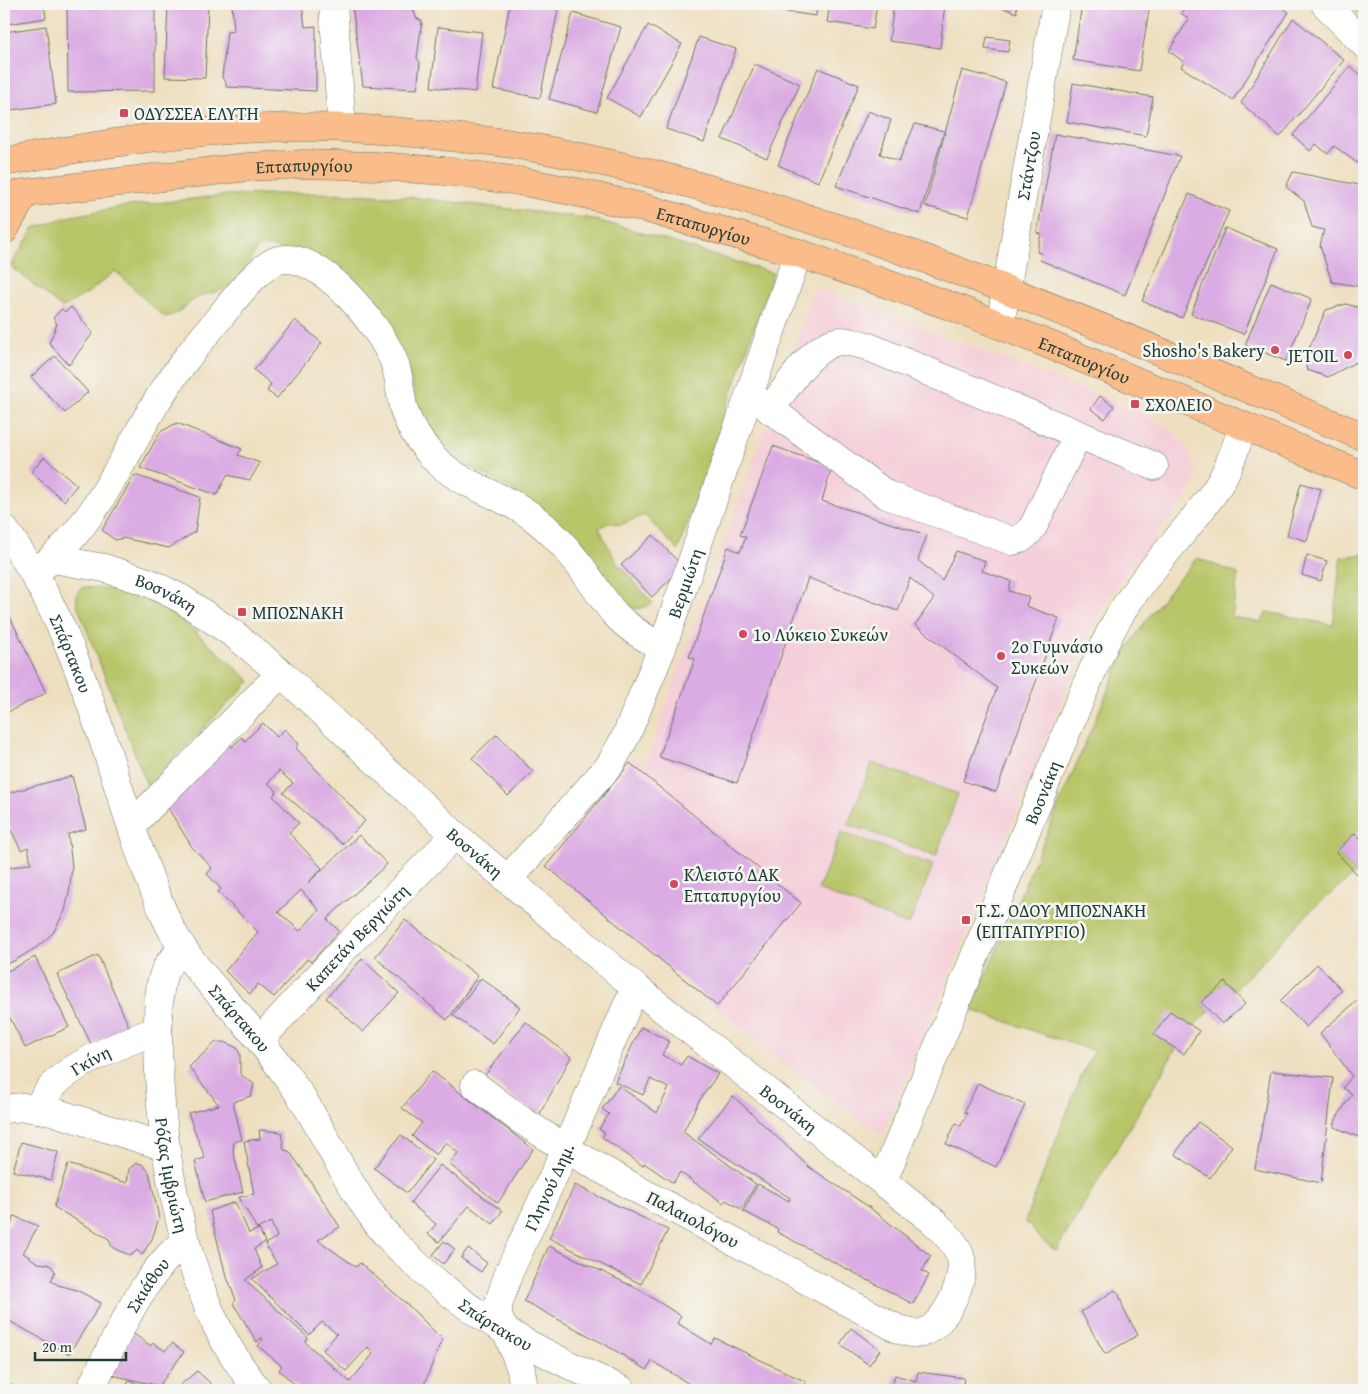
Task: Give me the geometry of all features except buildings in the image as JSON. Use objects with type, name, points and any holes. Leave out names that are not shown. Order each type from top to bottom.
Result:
[{"type":"main road","name":"Επταπυργίου","points":[[4,162],[111,143],[212,132],[304,127],[389,130],[560,152],[650,173],[811,219],[922,257],[1007,289],[1364,437]]},
{"type":"main road","name":"Επταπυργίου","points":[[14,195],[270,165],[332,164],[409,167],[491,177],[576,192],[645,208],[798,253],[1000,325],[1364,476]]},
{"type":"main road","points":[[4,230],[14,195]]},
{"type":"street","points":[[333,4],[342,128]]},
{"type":"street","name":"Στάντζου","points":[[1000,325],[1056,4]]},
{"type":"street","points":[[1325,4],[1364,44]]},
{"type":"street","name":"Βερμιώτη","points":[[508,879],[610,765],[626,736],[760,402],[798,253]]},
{"type":"street","points":[[43,567],[72,538],[100,502],[152,409],[199,342],[258,273],[270,263],[280,259],[290,259],[311,266],[328,276],[348,295],[374,326],[396,366],[402,405],[409,421],[424,446],[438,462],[462,480],[522,509],[546,528],[577,561],[617,616],[634,631],[662,648]]},
{"type":"street","points":[[1078,434],[1034,525],[1028,534],[1020,540],[1012,541],[887,495],[760,402],[818,350],[828,344],[841,341],[864,345],[1078,434],[1154,466]]},
{"type":"street","name":"Βοσνάκη","points":[[883,1181],[1109,635],[1121,611],[1149,572],[1178,539],[1215,491],[1226,472],[1243,427]]},
{"type":"street","name":"Σπάρτακου","points":[[4,529],[43,567],[58,620],[80,674],[162,910],[182,949],[260,1040],[299,1092],[353,1188],[374,1219],[389,1238],[449,1294],[505,1332],[554,1359],[622,1390]]},
{"type":"street","name":"Βοσνάκη","points":[[43,567],[119,572],[164,589],[201,611],[235,635],[281,673],[455,835],[635,986],[934,1222],[946,1234],[960,1256],[962,1267],[954,1299],[932,1328],[922,1333]]},
{"type":"street","points":[[132,825],[281,673]]},
{"type":"street","name":"Καπετάν Βεργιώτη","points":[[260,1040],[341,952],[455,835]]},
{"type":"street","name":"Ρόζας Ιμβριώτη","points":[[182,949],[166,968],[162,980],[158,1030],[160,1102],[166,1148],[186,1240],[199,1283],[217,1325],[233,1355],[258,1390]]},
{"type":"street","name":"Γληνού Δημ.","points":[[524,1390],[522,1370],[497,1311],[500,1295],[566,1149],[635,986]]},
{"type":"street","name":"Γκίνη","points":[[37,1108],[50,1088],[82,1065],[118,1046],[158,1030]]},
{"type":"street","name":"Παλαιολόγου","points":[[475,1085],[518,1118],[566,1149],[896,1328],[922,1333]]},
{"type":"street","points":[[4,1108],[37,1108],[76,1118],[166,1148]]},
{"type":"street","name":"Σκιάθου","points":[[90,1390],[150,1279],[169,1255],[186,1240]]},
{"type":"shaded area","points":[[815,288],[1100,396],[1155,421],[1171,430],[1186,446],[1195,469],[1196,479],[1188,495],[1110,594],[1085,642],[883,1134],[778,1059],[544,865],[633,759],[646,762]]},
{"type":"green space","points":[[1349,4],[1364,4],[1364,19]]},
{"type":"green space","points":[[326,193],[410,197],[587,218],[773,273],[678,550],[644,515],[620,525],[610,522],[599,528],[617,563],[653,603],[638,608],[632,608],[627,605],[609,583],[533,505],[501,483],[441,452],[419,413],[409,372],[389,335],[275,247],[258,246],[245,268],[232,283],[223,289],[199,297],[178,312],[165,317],[115,271],[89,292],[62,308],[11,266],[34,228],[67,217],[121,207],[227,195]]},
{"type":"green space","points":[[1364,554],[1364,825],[1336,852],[1356,873],[1311,910],[1234,991],[1225,982],[1201,1002],[1209,1011],[1193,1027],[1170,1012],[1154,1035],[1176,1049],[1056,1251],[1040,1238],[1025,1221],[1081,1076],[1094,1051],[971,1010],[1121,660],[1147,619],[1197,558],[1238,574],[1232,617],[1261,622],[1267,612],[1333,625],[1341,557]]},
{"type":"green space","points":[[84,587],[113,590],[151,602],[163,608],[189,626],[250,681],[147,785],[77,605],[77,594]]},
{"type":"green space","points":[[872,763],[958,794],[936,856],[848,824]]},
{"type":"green space","points":[[841,832],[933,865],[909,925],[818,890]]},
{"type":"place","name":"ΟΔΥΣΣΕΑ ΕΛΥΤΗ","points":[[124,113]]},
{"type":"place","name":"Shosho's Bakery","points":[[1275,350]]},
{"type":"place","name":"JETOIL","points":[[1348,355]]},
{"type":"place","name":"ΣΧΟΛΕΙΟ","points":[[1135,404]]},
{"type":"place","name":"ΜΠΟΣΝΑΚΗ","points":[[242,612]]},
{"type":"place","name":"1ο Λύκειο Συκεών","points":[[743,634]]},
{"type":"place","name":"2ο Γυμνάσιο Συκεών","points":[[1001,656]]},
{"type":"place","name":"Κλειστό ΔΑΚ Επταπυργίου","points":[[674,884]]},
{"type":"place","name":"Τ.Σ. ΟΔΟΥ ΜΠΟΣΝΑΚΗ (ΕΠΤΑΠΥΡΓΙΟ)","points":[[966,920]]}]
